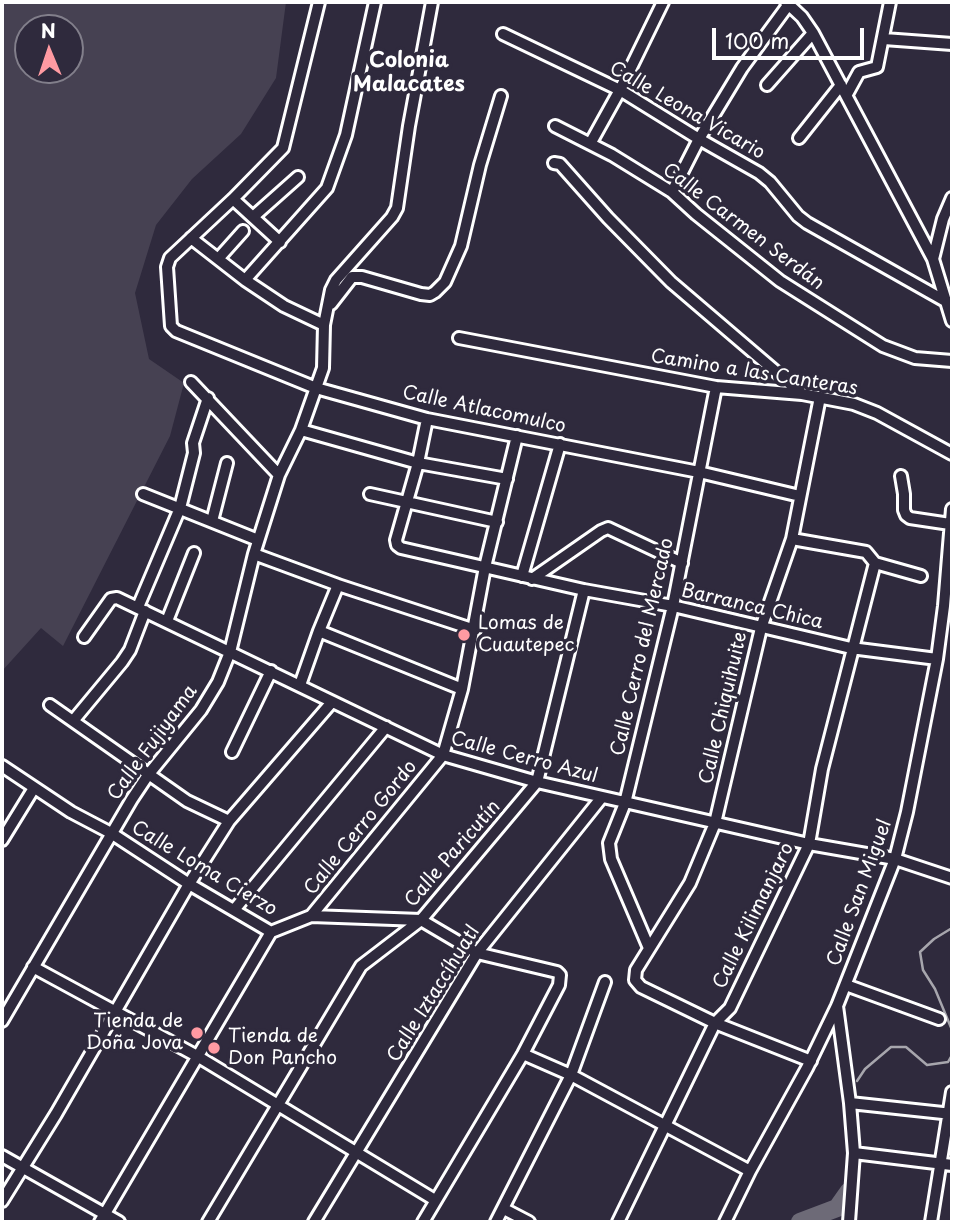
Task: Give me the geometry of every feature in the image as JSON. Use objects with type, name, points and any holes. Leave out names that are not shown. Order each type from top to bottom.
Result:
[{"type":"street","points":[[318,2],[283,148],[233,200],[191,238],[244,280],[284,306],[324,325]]},
{"type":"street","points":[[244,280],[327,188],[346,135],[375,2]]},
{"type":"street","name":"Calle Fujiyama","points":[[2,1021],[111,833],[148,775],[201,709],[218,682],[230,652],[254,554],[279,475],[301,430],[316,388],[325,352],[324,325],[331,290],[336,280],[397,208],[432,2]]},
{"type":"street","points":[[590,144],[663,2]]},
{"type":"street","points":[[799,138],[859,72],[877,67],[890,2]]},
{"type":"street","points":[[672,192],[699,139],[741,68],[787,3],[813,33],[933,259],[952,320]]},
{"type":"street","points":[[767,85],[813,33]]},
{"type":"street","name":"Calle Leona Vicario","points":[[503,34],[620,90],[759,173],[807,223],[947,302]]},
{"type":"street","points":[[884,39],[952,44]]},
{"type":"street","points":[[328,310],[346,282],[356,276],[421,295],[430,295],[445,282],[461,246],[480,165],[501,96]]},
{"type":"street","name":"Calle Carmen Serdán","points":[[555,126],[672,192],[696,215],[780,281],[883,346],[915,358],[952,361]]},
{"type":"street","points":[[554,163],[560,164],[671,282],[802,394]]},
{"type":"street","points":[[253,218],[298,177]]},
{"type":"street","points":[[933,259],[943,219],[952,198]]},
{"type":"street","points":[[233,200],[280,242]]},
{"type":"street","points":[[218,259],[243,231]]},
{"type":"street","name":"Calle Atlacomulco","points":[[191,238],[170,258],[167,267],[171,326],[176,331],[316,388],[426,419],[699,472],[800,496]]},
{"type":"street","name":"Camino a las Canteras","points":[[458,338],[716,387],[802,394],[854,404],[877,413],[952,454]]},
{"type":"street","points":[[191,382],[279,475]]},
{"type":"street","name":"Calle Cerro del Mercado","points":[[649,948],[611,859],[609,843],[625,803],[673,606],[716,387]]},
{"type":"street","name":"Calle Chiquihuite","points":[[715,1023],[641,987],[635,980],[636,970],[690,883],[715,823],[761,628],[792,538],[820,397]]},
{"type":"street","points":[[72,721],[130,650],[142,609],[180,508],[194,453],[193,443],[208,398]]},
{"type":"street","points":[[407,503],[418,464],[426,419]]},
{"type":"street","points":[[301,430],[418,464],[508,479]]},
{"type":"street","name":"Calle Cerro Gordo","points":[[311,916],[443,755],[462,689],[485,566],[517,436]]},
{"type":"street","points":[[527,577],[560,444]]},
{"type":"street","points":[[212,521],[227,463]]},
{"type":"street","points":[[901,476],[906,515],[910,518],[950,524]]},
{"type":"street","points":[[143,494],[258,540]]},
{"type":"street","points":[[370,494],[497,522]]},
{"type":"street","name":"Barranca Chica","points":[[407,503],[396,540],[401,548],[583,590],[673,606],[851,648],[937,659]]},
{"type":"street","name":"Calle San Miguel","points":[[725,1222],[811,1061],[846,985],[895,859],[908,812],[937,659],[952,509]]},
{"type":"street","points":[[527,577],[608,528],[682,563]]},
{"type":"street","points":[[792,538],[866,552],[874,563],[921,576]]},
{"type":"street","points":[[167,621],[194,553]]},
{"type":"street","points":[[254,554],[338,585],[475,629]]},
{"type":"street","name":"Calle Kilimanjaro","points":[[618,1222],[715,1023],[730,1008],[809,844],[822,769],[874,563]]},
{"type":"street","points":[[300,685],[318,631],[338,585]]},
{"type":"street","points":[[537,782],[583,590]]},
{"type":"street","name":"Calle Cerro Azul","points":[[84,637],[114,597],[443,755],[537,782],[625,803],[809,844],[895,859],[952,878]]},
{"type":"street","points":[[318,631],[462,689]]},
{"type":"street","points":[[232,752],[271,671]]},
{"type":"street","points":[[2,1201],[229,821],[332,702]]},
{"type":"street","points":[[50,705],[187,801],[229,821]]},
{"type":"street","points":[[234,910],[386,727]]},
{"type":"street","name":"Calle Loma Cierzo","points":[[2,766],[189,884],[271,932],[311,916],[421,920],[477,953],[553,969],[560,975],[559,985],[523,1054]]},
{"type":"street","name":"Calle Paricutín","points":[[208,1222],[360,966],[421,920],[537,782]]},
{"type":"street","points":[[2,840],[34,788]]},
{"type":"street","name":"Calle Iztaccíhuatl","points":[[314,1222],[477,953],[602,797]]},
{"type":"street","points":[[102,1218],[271,932]]},
{"type":"street","points":[[33,967],[197,1056],[435,1200]]},
{"type":"street","points":[[496,1222],[571,1075],[605,982]]},
{"type":"street","points":[[846,985],[939,1019]]},
{"type":"street","points":[[836,1006],[850,1103],[854,1153],[849,1222]]},
{"type":"street","points":[[715,1023],[811,1061]]},
{"type":"street","points":[[423,1222],[523,1054],[571,1075],[750,1171]]},
{"type":"street","points":[[931,1222],[947,1164],[952,1092]]},
{"type":"street","points":[[850,1103],[951,1114]]},
{"type":"street","points":[[854,1153],[947,1164]]},
{"type":"street","points":[[2,1156],[102,1218],[119,1222]]},
{"type":"street","points":[[504,1209],[529,1222]]},
{"type":"shaded area","points":[[2,2],[286,2],[276,78],[241,134],[192,179],[156,225],[135,293],[149,359],[184,383],[170,436],[63,646],[41,628],[2,671]]},
{"type":"waterway","points":[[952,928],[920,952],[923,970],[935,989],[952,1030]]},
{"type":"waterway","points":[[857,1081],[865,1069],[891,1047],[906,1047],[927,1065],[948,1062],[952,1055]]},
{"type":"waterway","points":[[800,1222],[837,1208],[849,1191]]},
{"type":"place","name":"Lomas de Cuautepec","points":[[464,635]]},
{"type":"place","name":"Tienda de Doña Jova","points":[[197,1033]]},
{"type":"place","name":"Tienda de Don Pancho","points":[[214,1048]]},
{"type":"district","name":"Colonia Malacates","points":[[409,73]]}]
